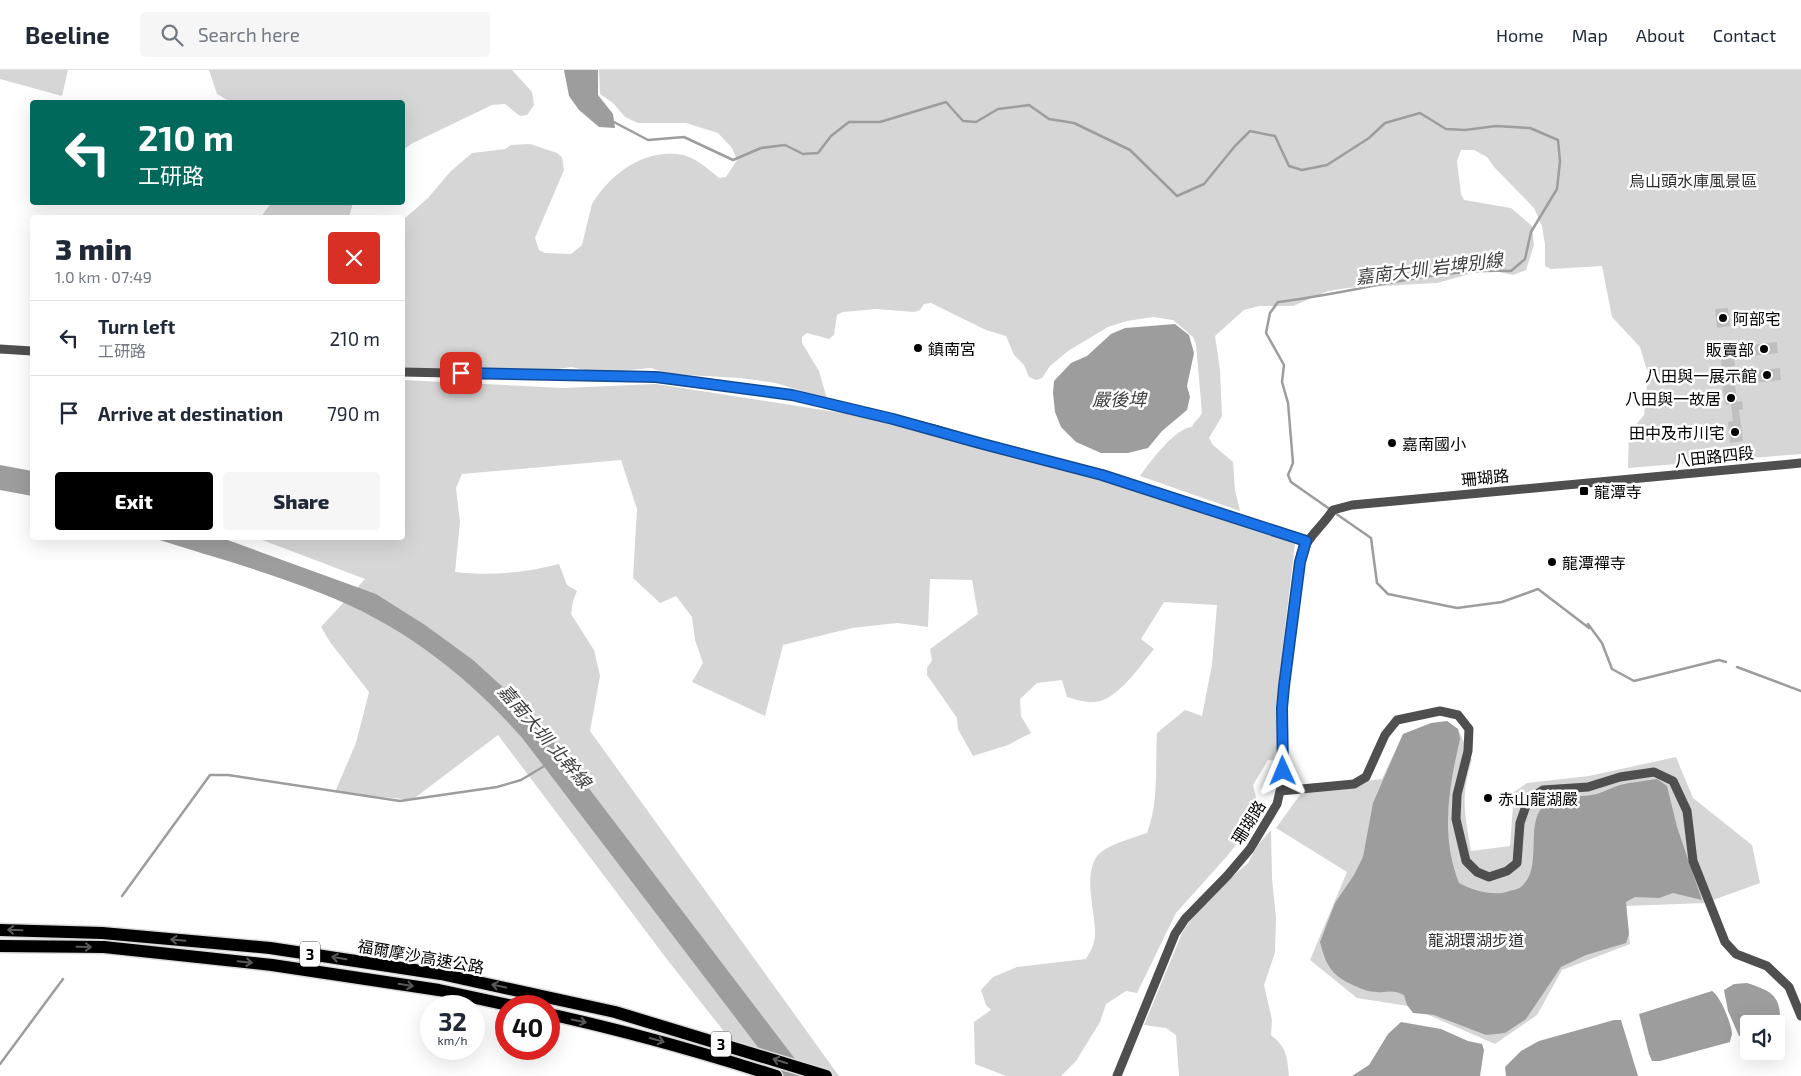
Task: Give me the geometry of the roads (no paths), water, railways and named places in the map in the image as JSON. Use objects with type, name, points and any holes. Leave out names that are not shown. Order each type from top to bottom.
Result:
[{"type":"highway","name":"福爾摩沙高速公路","points":[[0,930],[102,933],[270,948],[441,974],[615,1012],[826,1076]]},
{"type":"highway","name":"福爾摩沙高速公路","points":[[0,946],[104,948],[272,965],[439,990],[495,1002]]},
{"type":"highway","name":"3","points":[[560,1016],[610,1027],[700,1051],[776,1076]]},
{"type":"street","points":[[0,349],[30,351]]},
{"type":"street","points":[[405,372],[656,377],[792,395],[921,426],[1102,475],[1306,541]]},
{"type":"street","name":"八田路四段","points":[[1610,480],[1801,463]]},
{"type":"street","name":"珊瑚路","points":[[1116,1076],[1176,931],[1253,846],[1273,812],[1280,791],[1283,771],[1282,708],[1284,686],[1300,562],[1306,541],[1333,510],[1347,506],[1610,480]]},
{"type":"street","points":[[1280,791],[1354,784],[1366,777],[1385,735],[1397,720],[1440,711],[1458,715],[1469,729],[1468,751],[1457,795],[1456,819],[1466,861],[1477,872],[1489,878],[1507,871],[1517,863],[1520,823],[1528,800],[1543,790],[1588,787],[1620,777],[1654,772],[1673,781],[1686,811],[1693,861],[1725,942],[1736,954],[1766,966],[1789,987],[1801,1016]]},
{"type":"water","points":[[564,70],[598,70],[598,95],[613,114],[615,128],[599,127],[579,110],[569,96]]},
{"type":"water","name":"嚴後埤","points":[[1175,324],[1189,335],[1194,353],[1187,386],[1190,397],[1187,410],[1162,431],[1148,448],[1128,453],[1101,453],[1076,442],[1061,427],[1055,412],[1054,381],[1071,363],[1087,356],[1111,334],[1125,328]]},
{"type":"water","points":[[0,465],[30,471],[30,496],[0,490]]},
{"type":"water","name":"嘉南大圳 北幹線","points":[[159,540],[228,540],[376,594],[425,625],[473,660],[520,703],[549,736],[808,1076],[780,1076],[523,739],[480,694],[432,654],[379,620],[323,594]]},
{"type":"water","name":"龍湖環湖步道","points":[[1447,721],[1458,729],[1460,739],[1448,811],[1450,847],[1459,883],[1488,893],[1507,892],[1521,887],[1528,878],[1532,868],[1536,820],[1540,811],[1547,803],[1557,798],[1586,796],[1620,785],[1657,779],[1667,786],[1677,827],[1702,900],[1673,893],[1659,898],[1635,897],[1626,902],[1629,934],[1626,943],[1586,955],[1561,967],[1526,1019],[1505,1033],[1486,1035],[1434,1015],[1413,1013],[1407,1005],[1404,995],[1400,993],[1368,991],[1347,982],[1331,969],[1320,942],[1335,903],[1354,875],[1363,857],[1373,803],[1403,734],[1431,723]]},
{"type":"water","points":[[1747,983],[1773,995],[1779,1006],[1780,1015],[1740,1015],[1739,1036],[1728,1011],[1724,990],[1734,984]]},
{"type":"water","points":[[1712,991],[1722,1004],[1728,1017],[1732,1034],[1730,1042],[1660,1061],[1652,1061],[1639,1014]]},
{"type":"water","points":[[1614,1020],[1621,1020],[1638,1076],[1506,1076],[1505,1067],[1521,1051],[1539,1041]]},
{"type":"water","points":[[1401,1022],[1441,1029],[1468,1041],[1482,1044],[1484,1050],[1480,1076],[1352,1076],[1369,1065],[1388,1034]]},
{"type":"waterway","name":"嘉南大圳 岩埤別線","points":[[612,121],[648,140],[684,137],[733,160],[761,148],[785,145],[803,154],[818,153],[831,136],[849,122],[880,122],[946,102],[963,121],[976,122],[998,109],[1029,105],[1049,119],[1074,123],[1130,150],[1177,196],[1204,184],[1250,131],[1275,136],[1289,166],[1302,170],[1327,165],[1369,138],[1385,123],[1420,113],[1446,129],[1465,130],[1496,126],[1530,128],[1558,140],[1560,161],[1557,189],[1531,232],[1525,259],[1511,271],[1453,273],[1278,302],[1270,313],[1266,333],[1284,365],[1282,382],[1288,403],[1293,463],[1288,475],[1291,482],[1331,510]]},
{"type":"waterway","name":"嘉南大圳 岩埤別線","points":[[1335,513],[1371,538],[1377,583],[1388,594],[1457,608],[1502,602],[1538,589],[1589,628]]},
{"type":"waterway","name":"嘉南大圳 岩埤別線","points":[[1588,624],[1602,643],[1612,669],[1634,681],[1719,660],[1726,662]]},
{"type":"waterway","name":"嘉南大圳 岩埤別線","points":[[1737,667],[1801,691]]},
{"type":"waterway","name":"嘉南大圳 北幹線","points":[[122,896],[210,775],[228,775],[400,801],[497,787],[521,780],[546,765]]},
{"type":"waterway","points":[[0,1064],[63,979]]},
{"type":"place","name":"阿部宅","points":[[1723,318]]},
{"type":"place","name":"鎮南宮","points":[[918,348]]},
{"type":"place","name":"販賣部","points":[[1764,349]]},
{"type":"place","name":"八田與一展示館","points":[[1767,375]]},
{"type":"place","name":"八田與一故居","points":[[1731,398]]},
{"type":"place","name":"田中及市川宅","points":[[1735,432]]},
{"type":"place","name":"嘉南國小","points":[[1392,443]]},
{"type":"place","name":"龍潭寺","points":[[1584,491]]},
{"type":"place","name":"龍潭禪寺","points":[[1552,562]]},
{"type":"place","name":"赤山龍湖嚴","points":[[1488,798]]},
{"type":"park label","name":"烏山頭水庫風景區","points":[[1693,180]]}]
